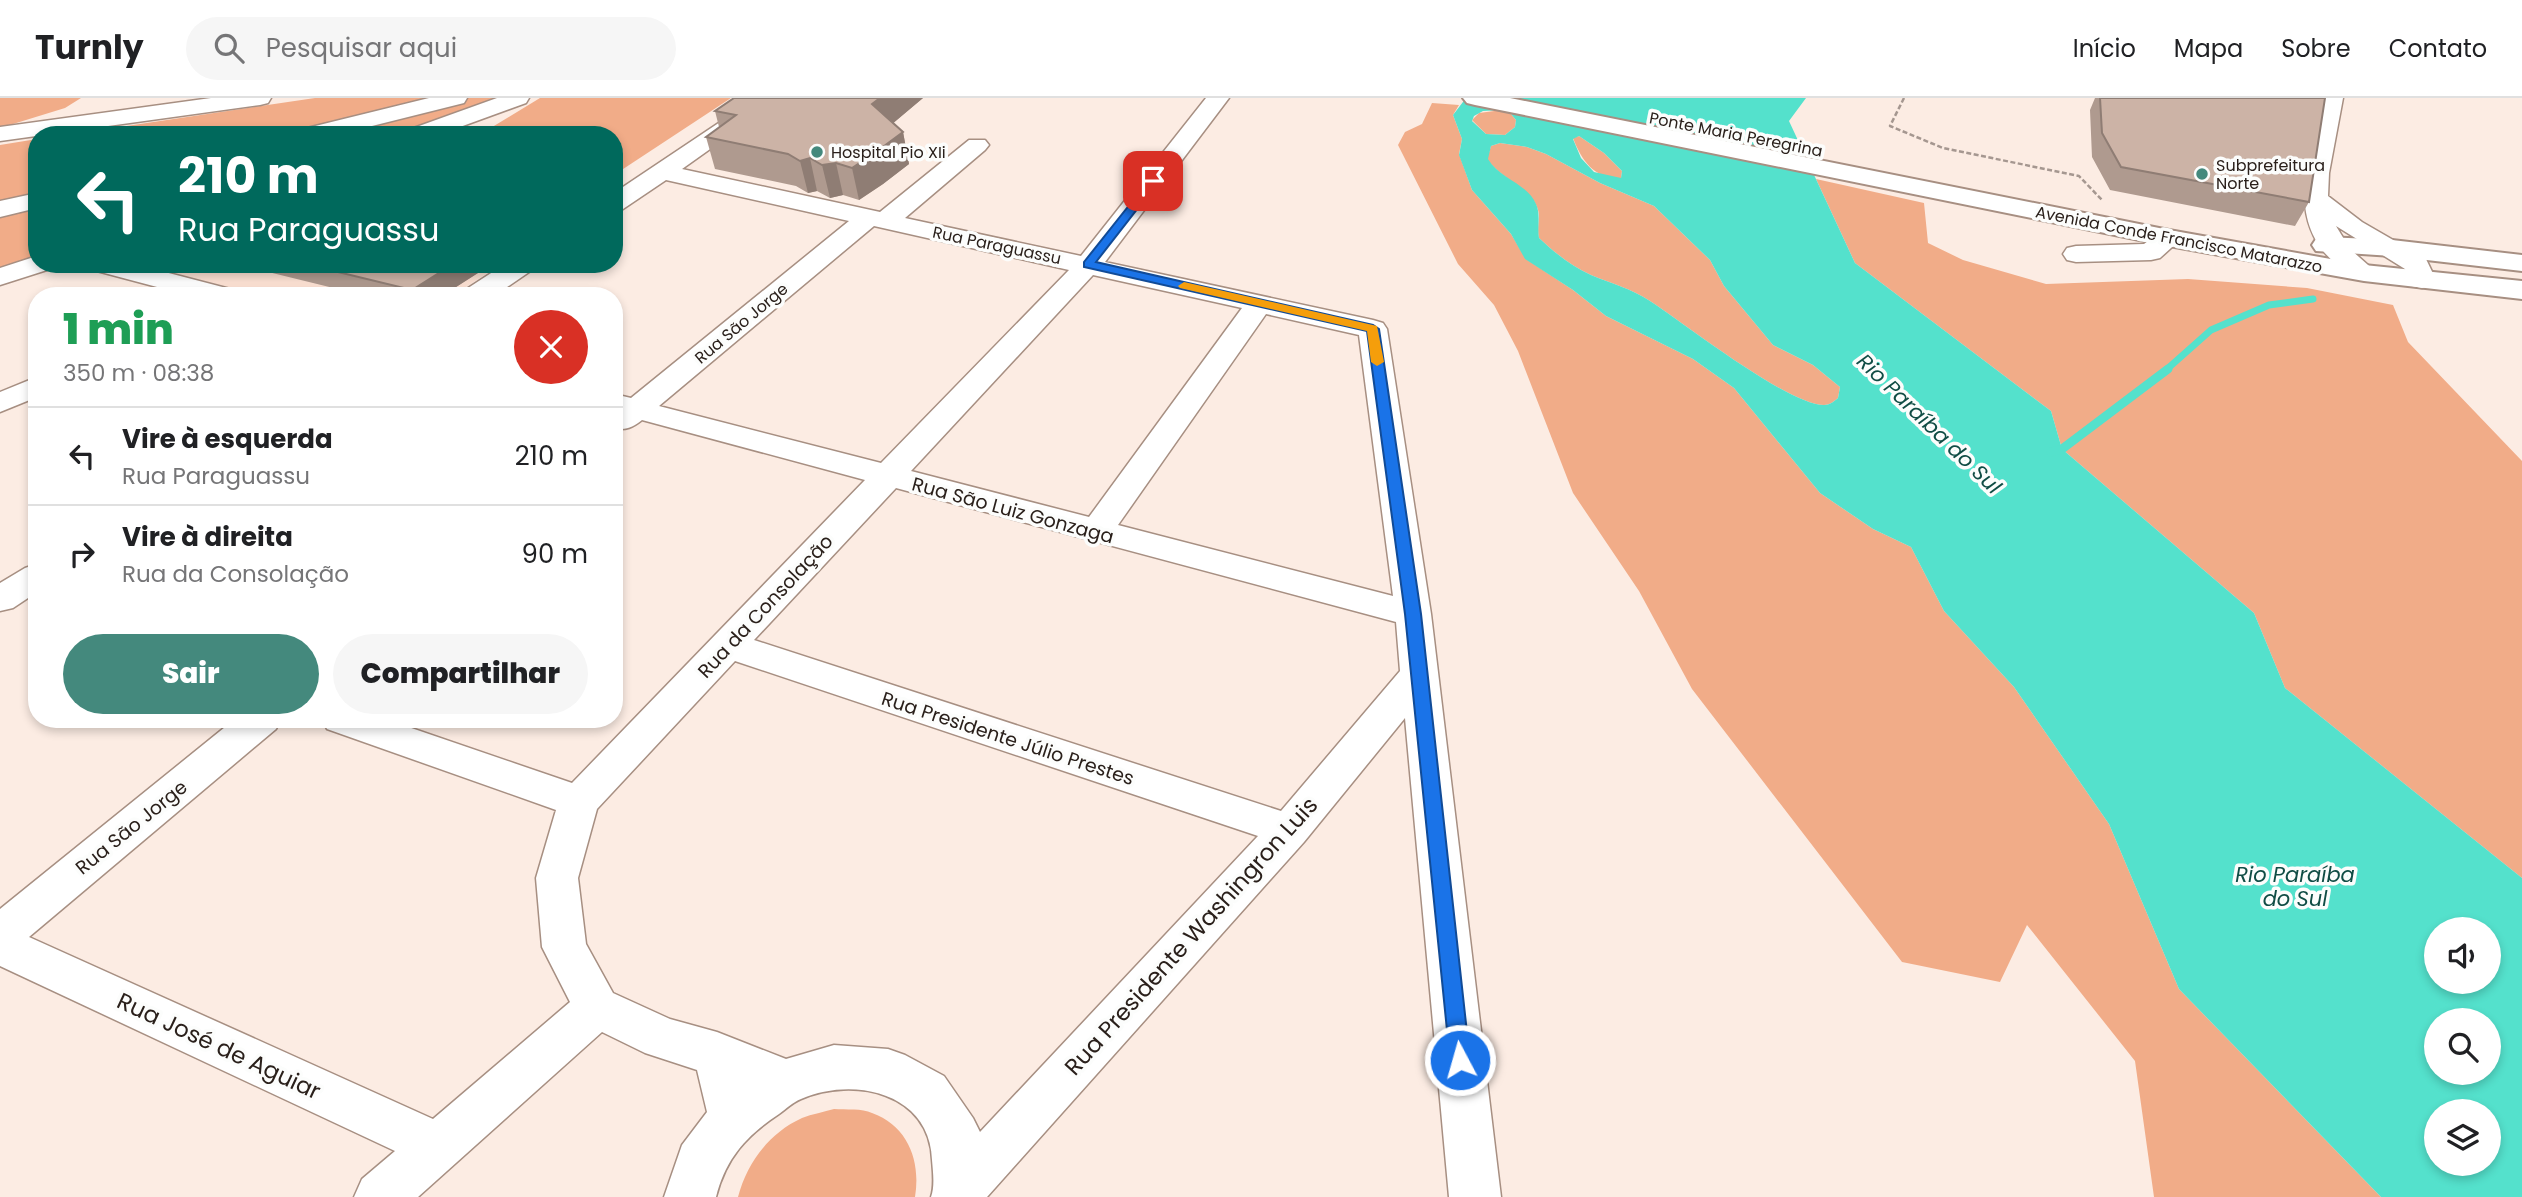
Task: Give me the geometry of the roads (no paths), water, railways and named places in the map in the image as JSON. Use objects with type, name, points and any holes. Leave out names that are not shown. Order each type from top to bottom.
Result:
[{"type":"main road","name":"Ponte Maria Peregrina","points":[[1475,98],[1843,164],[1918,169]]},
{"type":"main road","name":"Ponte Maria Peregrina","points":[[1554,98],[1843,164]]},
{"type":"main road","name":"Avenida Conde Francisco Matarazzo","points":[[1843,164],[2169,238],[2364,273],[2522,290]]},
{"type":"main road","name":"Avenida Conde Francisco Matarazzo","points":[[1918,169],[2333,246],[2392,248],[2522,263]]},
{"type":"street","points":[[58,126],[260,98]]},
{"type":"street","points":[[343,126],[456,98]]},
{"type":"street","points":[[441,126],[518,98]]},
{"type":"street","points":[[623,198],[771,98]]},
{"type":"street","name":"Rua da Consolação","points":[[597,1007],[564,947],[557,878],[579,802],[1088,264],[1218,98]]},
{"type":"street","points":[[2332,98],[2315,198],[2318,224],[2342,258],[2364,273]]},
{"type":"street","points":[[0,134],[28,130]]},
{"type":"street","name":"Rua São Jorge","points":[[623,412],[977,145]]},
{"type":"street","name":"Rua Paraguassu","points":[[663,172],[1373,329],[1413,614]]},
{"type":"street","points":[[2315,198],[2353,227],[2417,265],[2422,280]]},
{"type":"street","points":[[0,209],[28,202]]},
{"type":"street","points":[[2076,254],[2151,252],[2169,238]]},
{"type":"street","points":[[0,268],[28,259]]},
{"type":"street","points":[[0,277],[28,267]]},
{"type":"street","points":[[136,273],[190,287]]},
{"type":"street","points":[[488,287],[510,273]]},
{"type":"street","points":[[1096,531],[1260,303]]},
{"type":"street","points":[[0,403],[28,390]]},
{"type":"street","name":"Rua São Luiz Gonzaga","points":[[623,413],[887,477],[1413,614]]},
{"type":"street","points":[[11,598],[28,584]]},
{"type":"street","points":[[1413,614],[1475,1197]]},
{"type":"street","name":"Rua Presidente Júlio Prestes","points":[[728,645],[1289,830]]},
{"type":"street","name":"Rua Presidente Washingron Luis","points":[[958,1194],[1289,830],[1418,676]]},
{"type":"street","name":"Rua São Jorge","points":[[0,935],[251,728]]},
{"type":"street","points":[[367,728],[579,802]]},
{"type":"street","name":"Rua José de Aguiar","points":[[0,945],[439,1146]]},
{"type":"street","points":[[380,1197],[597,1007],[662,1038],[717,1054],[786,1081]]},
{"type":"street","points":[[717,1054],[733,1117]]},
{"type":"street","points":[[690,1197],[700,1162],[733,1117],[786,1081],[834,1067],[888,1071],[927,1092],[956,1135],[958,1194]]},
{"type":"water","name":"Rio Paraíba do Sul","points":[[1466,98],[1806,98],[1789,121],[1855,263],[2051,411],[2062,449],[2254,613],[2285,688],[2522,878],[2522,1197],[2381,1197],[2179,989],[2109,824],[2014,687],[1944,611],[1911,547],[1873,529],[1820,493],[1734,388],[1693,359],[1606,316],[1573,290],[1525,259],[1511,234],[1472,190],[1459,155],[1462,139],[1453,115]],"holes":[[[1502,110],[1516,120],[1515,127],[1505,135],[1486,134],[1472,121],[1474,116],[1483,111]],[[1579,136],[1604,153],[1622,171],[1621,178],[1594,172],[1581,158],[1573,139]],[[1500,143],[1527,147],[1654,206],[1710,260],[1724,286],[1773,345],[1813,365],[1840,387],[1838,398],[1824,405],[1786,392],[1643,297],[1570,263],[1539,238],[1536,204],[1527,191],[1493,166],[1488,159],[1491,146]]]},
{"type":"waterway","points":[[2166,370],[2211,330],[2269,305],[2313,299]]},
{"type":"waterway","points":[[2051,452],[2062,449],[2168,369]]},
{"type":"place","name":"Hospital Pio XIi","points":[[817,152]]},
{"type":"place","name":"Subprefeitura Norte","points":[[2202,174]]}]
